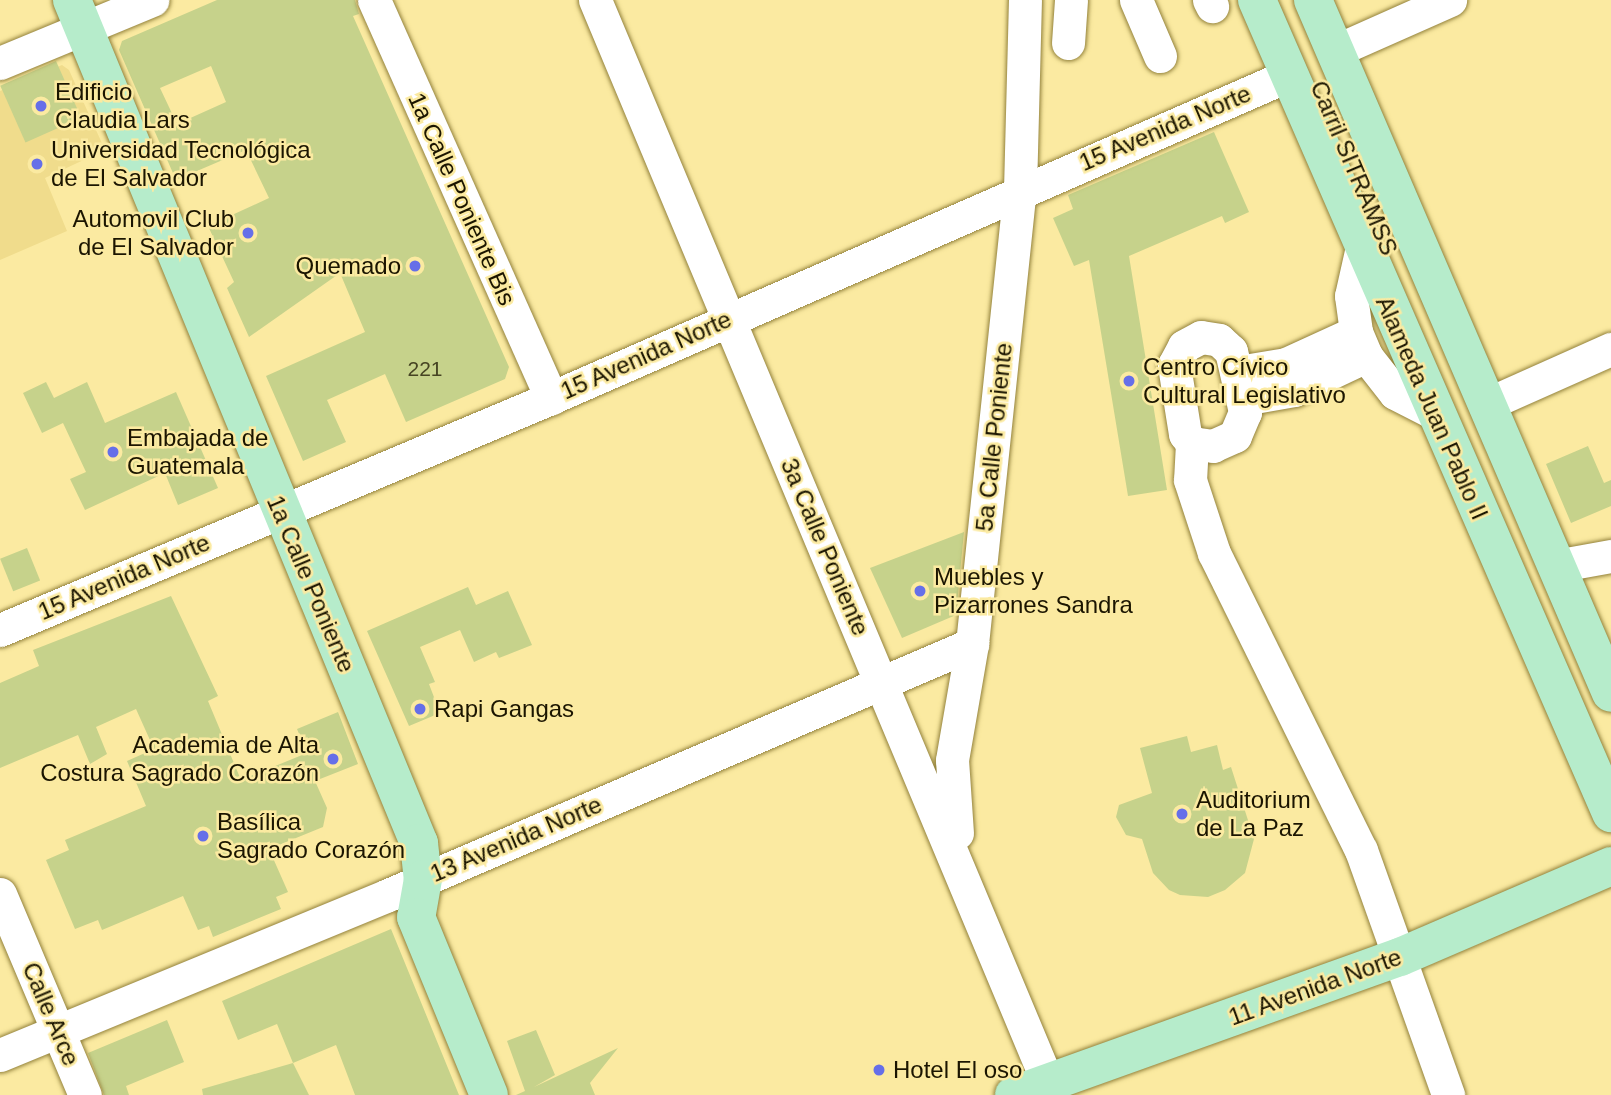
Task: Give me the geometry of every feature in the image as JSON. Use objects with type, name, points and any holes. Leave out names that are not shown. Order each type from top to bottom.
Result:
[{"type":"main road","name":"Alameda Juan Pablo II","points":[[1257,0],[1434,413],[1611,813]]},
{"type":"main road","name":"Carril SITRAMSS","points":[[1283,0],[1456,410],[1611,760]]},
{"type":"main road","name":"Alameda Juan Pablo II","points":[[1313,0],[1611,693]]},
{"type":"main road","name":"1a Calle Poniente","points":[[78,15],[419,843],[424,879],[416,917],[489,1095]]},
{"type":"main road","name":"11 Avenida Norte","points":[[1038,1091],[1400,957],[1611,866]]},
{"type":"street","points":[[0,63],[78,15],[152,0]]},
{"type":"street","name":"1a Calle Poniente Bis","points":[[374,0],[551,398]]},
{"type":"street","name":"3a Calle Poniente","points":[[595,0],[963,873],[1038,1091]]},
{"type":"street","name":"5a Calle Poniente","points":[[963,873],[952,760],[972,644],[1020,190],[1025,0]]},
{"type":"street","points":[[1068,43],[1071,0]]},
{"type":"street","points":[[1136,0],[1160,56]]},
{"type":"street","points":[[1335,51],[1450,0]]},
{"type":"street","name":"15 Avenida Norte","points":[[0,630],[551,398],[729,317],[1289,75]]},
{"type":"street","points":[[1362,247],[1352,279],[1361,344],[1395,393],[1434,413]]},
{"type":"street","points":[[1192,443],[1221,445],[1235,436],[1243,420],[1241,386],[1231,351],[1219,340],[1201,337],[1179,351],[1174,365],[1182,416],[1192,443],[1190,480],[1214,552],[1353,834],[1448,1095]]},
{"type":"street","points":[[1241,386],[1286,364],[1361,344]]},
{"type":"street","points":[[1485,405],[1611,349]]},
{"type":"street","points":[[1555,566],[1611,556]]},
{"type":"street","name":"13 Avenida Norte","points":[[0,1055],[424,879],[972,644]]},
{"type":"street","name":"Calle Arce","points":[[0,894],[85,1095]]},
{"type":"shaded area","name":"Universidad Tecnológica de El Salvador","points":[[62,65],[69,70],[105,150],[45,178],[67,231],[0,260],[0,91]]},
{"type":"building","points":[[217,0],[355,0],[359,14],[353,16],[509,367],[505,379],[406,422],[385,374],[327,400],[346,442],[303,461],[266,376],[365,332],[340,273],[249,337],[227,288],[234,282],[208,226],[269,198],[246,150],[176,180],[119,50],[122,41]],"holes":[[[211,66],[226,102],[177,124],[160,88]]]},
{"type":"building","name":"Edificio Claudia Lars","points":[[56,61],[81,118],[25,142],[0,86]]},
{"type":"building","points":[[1214,132],[1249,212],[1225,223],[1222,216],[1129,256],[1167,490],[1128,496],[1089,260],[1074,266],[1053,218],[1073,209],[1068,195]]},
{"type":"building","name":"Embajada de Guatemala","points":[[46,382],[54,398],[87,382],[105,423],[176,392],[218,488],[178,505],[165,473],[85,510],[70,479],[86,472],[63,423],[42,433],[23,393]]},
{"type":"building","points":[[1588,446],[1604,483],[1611,480],[1611,506],[1571,523],[1546,464]]},
{"type":"building","name":"Muebles y Pizarrones Sandra","points":[[964,532],[956,615],[902,638],[870,568]]},
{"type":"building","points":[[27,548],[40,580],[13,591],[0,559]]},
{"type":"building","points":[[468,587],[476,605],[508,591],[532,645],[499,658],[496,652],[474,662],[460,630],[420,647],[435,682],[429,684],[440,713],[409,726],[367,631]]},
{"type":"building","points":[[171,596],[218,696],[208,701],[241,780],[307,753],[297,729],[338,712],[358,764],[315,781],[327,808],[323,827],[269,849],[288,892],[276,897],[281,909],[213,937],[209,926],[198,930],[183,896],[102,930],[98,920],[75,929],[46,860],[69,850],[65,840],[146,806],[127,761],[154,749],[136,709],[96,727],[107,754],[90,764],[78,735],[0,768],[0,683],[39,666],[33,650]]},
{"type":"building","name":"Auditorium de La Paz","points":[[1187,736],[1191,752],[1217,745],[1223,770],[1231,767],[1254,839],[1245,873],[1225,890],[1208,897],[1180,895],[1169,890],[1153,873],[1142,839],[1126,835],[1116,817],[1119,805],[1152,793],[1140,748]]},
{"type":"building","points":[[391,929],[459,1095],[355,1095],[336,1045],[293,1063],[277,1024],[238,1040],[222,1001]]},
{"type":"building","points":[[167,1020],[184,1062],[126,1086],[129,1095],[104,1095],[88,1053]]},
{"type":"building","points":[[536,1030],[555,1075],[534,1087],[618,1048],[590,1083],[595,1095],[516,1095],[525,1091],[507,1041]]},
{"type":"building","points":[[293,1063],[309,1095],[203,1095],[202,1089]]},
{"type":"place","name":"Edificio Claudia Lars","points":[[41,106]]},
{"type":"place","name":"Universidad Tecnológica de El Salvador","points":[[37,164]]},
{"type":"place","name":"Automovil Club de El Salvador","points":[[248,233]]},
{"type":"place","name":"Quemado","points":[[415,266]]},
{"type":"place","name":"Centro Cívico Cultural Legislativo","points":[[1129,381]]},
{"type":"place","name":"Embajada de Guatemala","points":[[113,452]]},
{"type":"place","name":"Muebles y Pizarrones Sandra","points":[[920,591]]},
{"type":"place","name":"Rapi Gangas","points":[[420,709]]},
{"type":"place","name":"Academia de Alta Costura Sagrado Corazón","points":[[333,759]]},
{"type":"place","name":"Auditorium de La Paz","points":[[1182,814]]},
{"type":"place","name":"Basílica Sagrado Corazón","points":[[203,836]]},
{"type":"place","name":"Hotel El oso","points":[[879,1070]]}]
